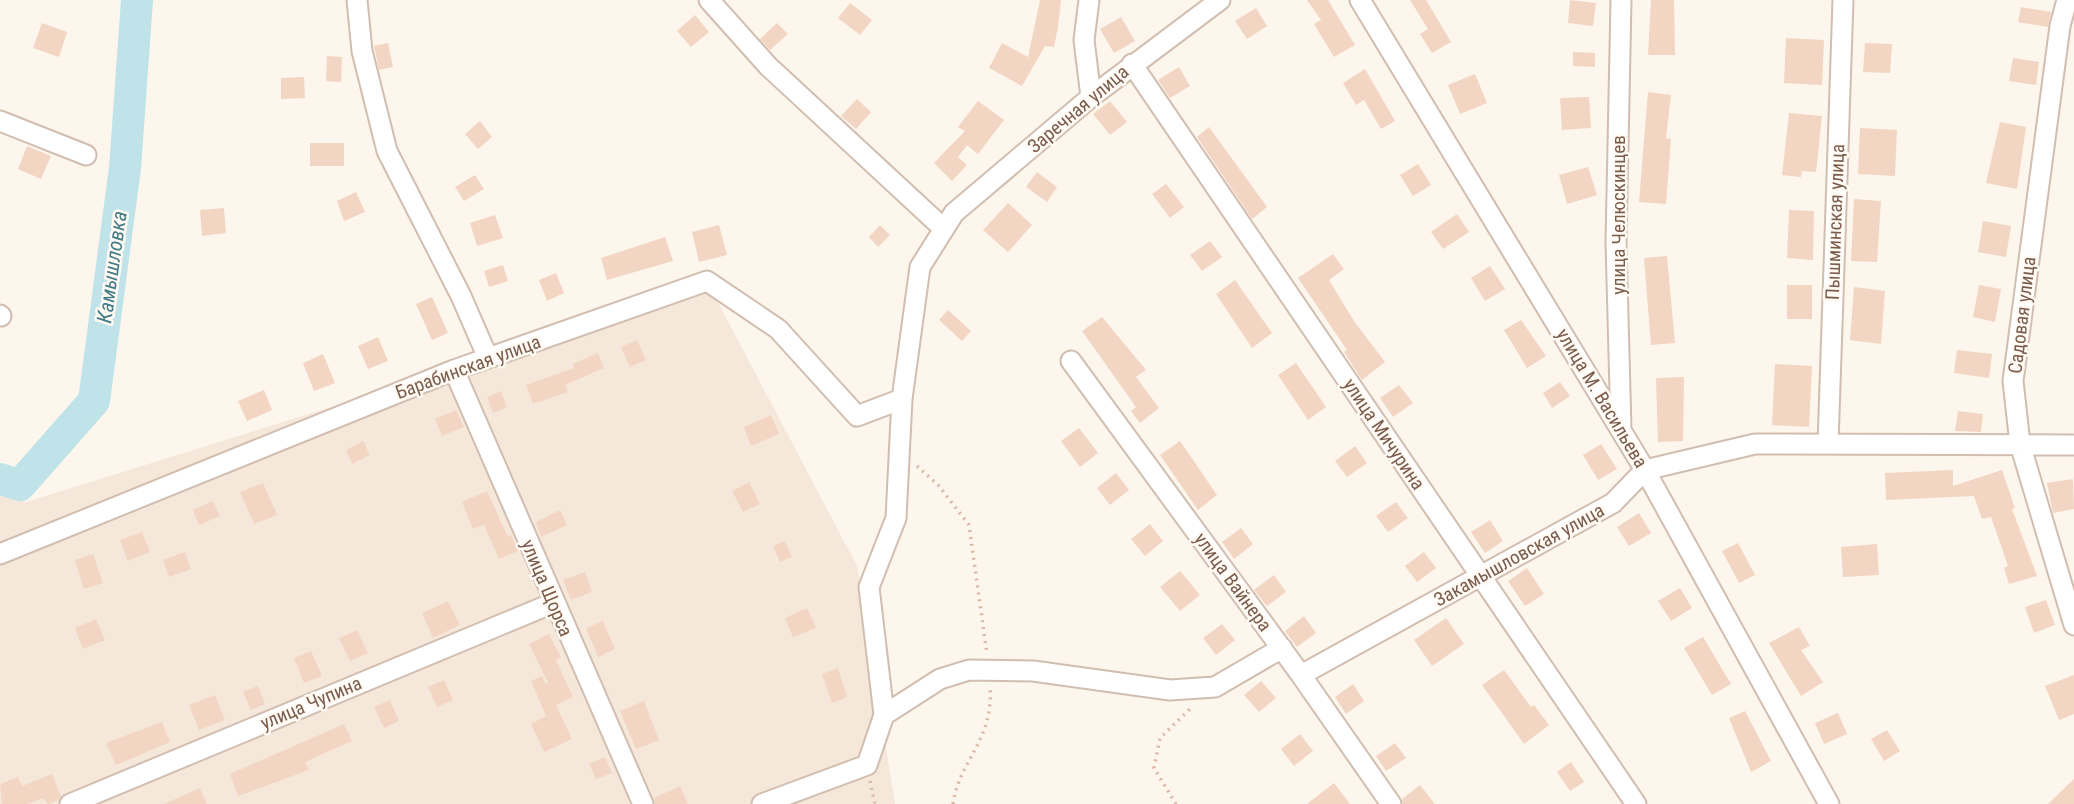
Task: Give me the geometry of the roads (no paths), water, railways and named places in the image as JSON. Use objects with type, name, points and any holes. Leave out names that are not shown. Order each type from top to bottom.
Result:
[{"type":"street","points":[[357,0],[362,51],[387,150],[461,296],[488,358]]},
{"type":"street","points":[[709,0],[768,66],[944,229]]},
{"type":"street","points":[[1089,0],[1084,40],[1091,96]]},
{"type":"street","name":"Заречная улица","points":[[884,715],[869,587],[896,517],[902,399],[920,267],[954,213],[1091,96],[1220,0]]},
{"type":"street","name":"улица М. Васильева","points":[[1360,0],[1646,470],[1829,804]]},
{"type":"street","name":"улица Челюскинцев","points":[[1621,0],[1616,242],[1622,431]]},
{"type":"street","name":"Пышминская улица","points":[[1828,444],[1843,0]]},
{"type":"street","name":"Садовая улица","points":[[2067,0],[2060,26],[2013,381],[2020,444],[2074,625]]},
{"type":"street","name":"улица Мичурина","points":[[1132,64],[1636,804]]},
{"type":"street","points":[[0,121],[86,155]]},
{"type":"street","name":"Барабинская улица","points":[[0,554],[454,370],[707,281],[778,330],[857,416],[902,399]]},
{"type":"street","name":"улица Вайнера","points":[[1071,361],[1282,648],[1391,804]]},
{"type":"street","name":"улица Щорса","points":[[454,370],[553,603],[643,804]]},
{"type":"street","points":[[1646,470],[1755,444],[2074,445]]},
{"type":"street","name":"Закамышловская улица","points":[[1301,675],[1613,503],[1646,470]]},
{"type":"street","name":"улица Чупина","points":[[70,804],[553,603]]},
{"type":"street","points":[[762,804],[867,765],[884,715],[940,679],[969,670],[1033,671],[1170,690],[1214,687],[1282,648]]},
{"type":"waterway","name":"Камышловка","points":[[0,479],[20,485],[94,401],[125,168],[137,0]]}]
